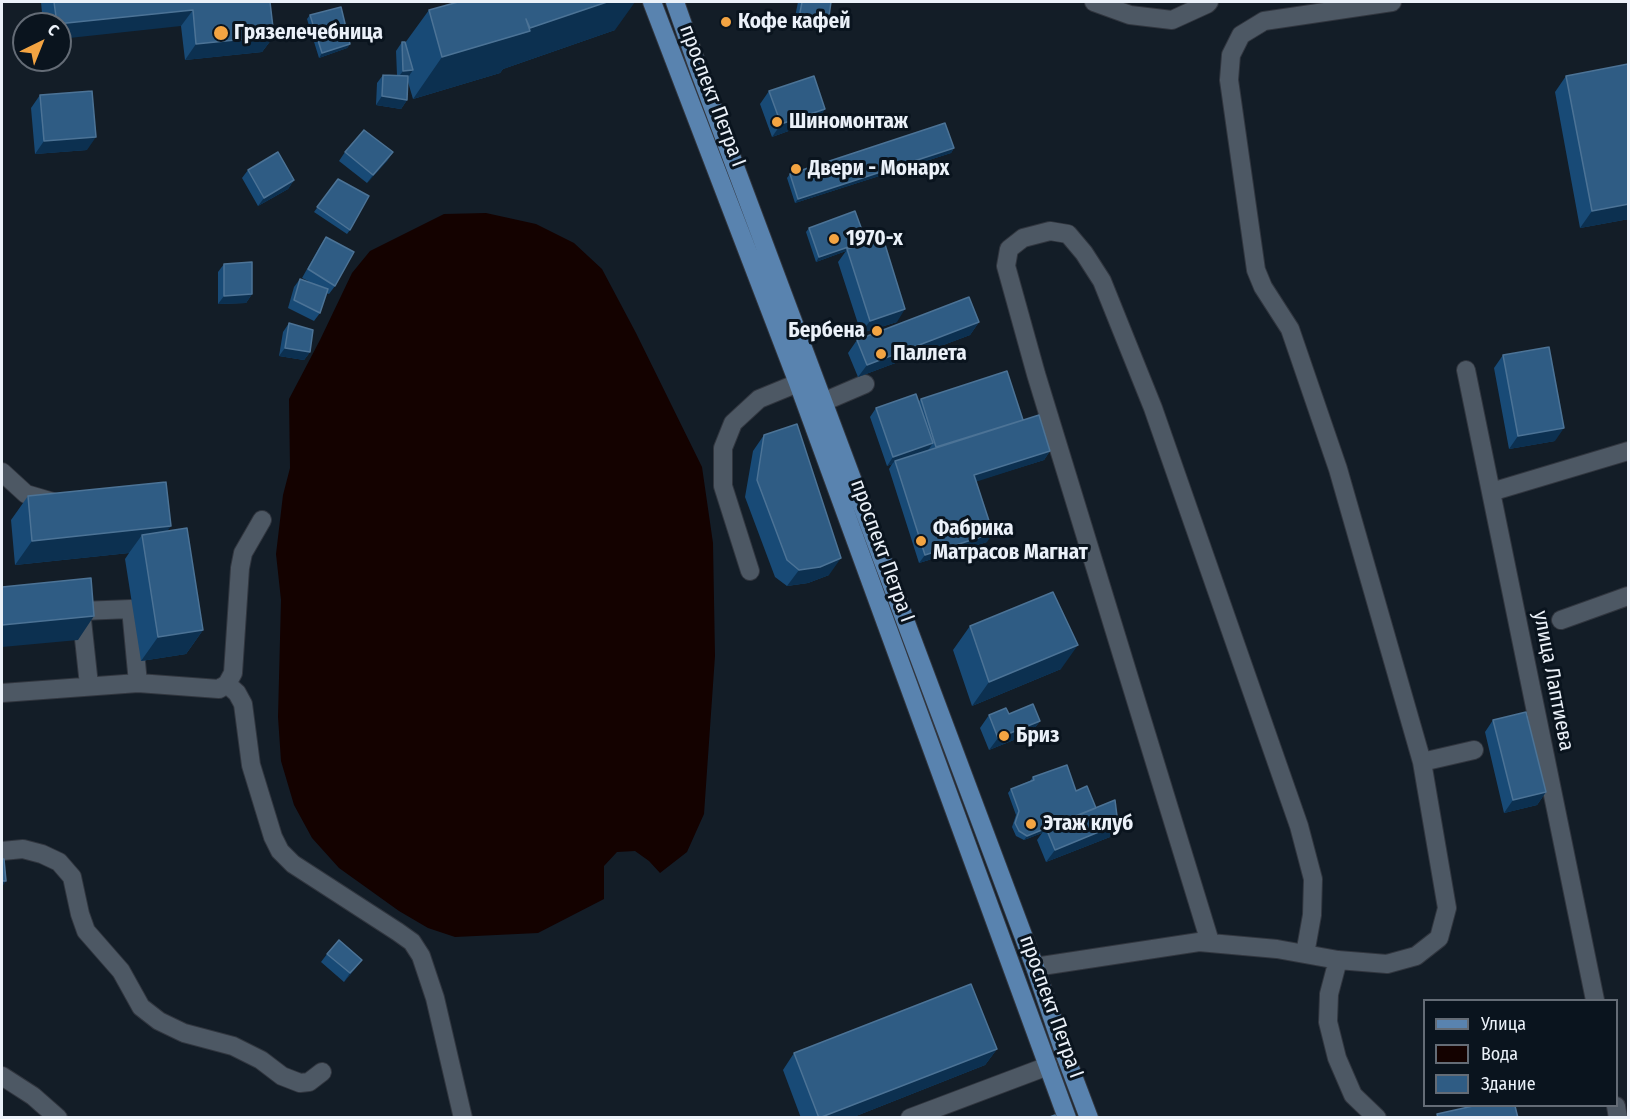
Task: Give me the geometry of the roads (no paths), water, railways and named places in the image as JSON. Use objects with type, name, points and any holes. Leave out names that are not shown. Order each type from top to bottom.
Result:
[{"type":"main road","name":"проспект Петра I","points":[[652,2],[798,383],[1067,1118]]},
{"type":"main road","name":"проспект Петра I","points":[[675,2],[1035,967],[1089,1118]]},
{"type":"street","points":[[1094,2],[1130,15],[1172,20],[1209,2]]},
{"type":"street","points":[[1035,967],[1198,942],[1277,949],[1338,960],[1387,964],[1416,956],[1439,938],[1447,908],[1422,762],[1338,469],[1290,329],[1263,288],[1256,270],[1229,80],[1231,55],[1241,35],[1264,21],[1392,2]]},
{"type":"street","points":[[1210,942],[1036,374],[1006,266],[1009,249],[1023,238],[1050,231],[1068,234],[1102,281],[1153,408],[1299,826],[1312,879],[1312,915],[1305,954]]},
{"type":"street","name":"улица Лаптиева","points":[[1466,370],[1595,999]]},
{"type":"street","points":[[750,571],[723,486],[723,448],[733,423],[759,399],[798,383]]},
{"type":"street","points":[[823,402],[865,384]]},
{"type":"street","points":[[1491,492],[1629,451]]},
{"type":"street","points":[[2,472],[26,495],[49,502],[72,502]]},
{"type":"street","points":[[2,693],[138,683],[219,688],[227,684],[233,673],[243,553],[262,520]]},
{"type":"street","points":[[1562,620],[1629,596]]},
{"type":"street","points":[[89,685],[81,611],[131,609],[138,683]]},
{"type":"street","points":[[227,684],[237,693],[243,704],[251,765],[273,837],[280,851],[293,864],[412,942],[421,956],[435,998],[463,1118]]},
{"type":"street","points":[[1422,762],[1474,750]]},
{"type":"street","points":[[2,851],[23,849],[59,862],[72,877],[86,931],[121,971],[141,1007],[159,1021],[184,1034],[233,1046],[261,1060],[282,1076],[300,1083],[309,1082],[322,1072]]},
{"type":"street","points":[[1338,960],[1329,994],[1328,1022],[1337,1058],[1353,1095],[1377,1118]]},
{"type":"street","points":[[910,1118],[1047,1066]]},
{"type":"street","points":[[2,1076],[33,1096],[58,1118]]},
{"type":"water","points":[[486,213],[536,224],[574,243],[602,269],[636,333],[702,467],[713,543],[715,656],[704,814],[687,852],[660,873],[635,851],[617,852],[604,866],[604,899],[538,933],[455,937],[428,928],[399,911],[339,868],[312,838],[294,805],[281,761],[278,717],[281,600],[276,554],[283,495],[290,468],[289,399],[352,273],[370,251],[444,214]]},
{"type":"place","name":"Кофе кафей","points":[[726,22]]},
{"type":"place","name":"Грязелечебница","points":[[221,33]]},
{"type":"place","name":"Шиномонтаж","points":[[777,122]]},
{"type":"place","name":"Двери - Монарх","points":[[796,169]]},
{"type":"place","name":"1970-х","points":[[834,239]]},
{"type":"place","name":"Бербена","points":[[877,331]]},
{"type":"place","name":"Паллета","points":[[881,354]]},
{"type":"place","name":"Фабрика Матрасов Магнат","points":[[921,541]]},
{"type":"place","name":"Бриз","points":[[1004,736]]},
{"type":"place","name":"Этаж клуб","points":[[1031,824]]}]
